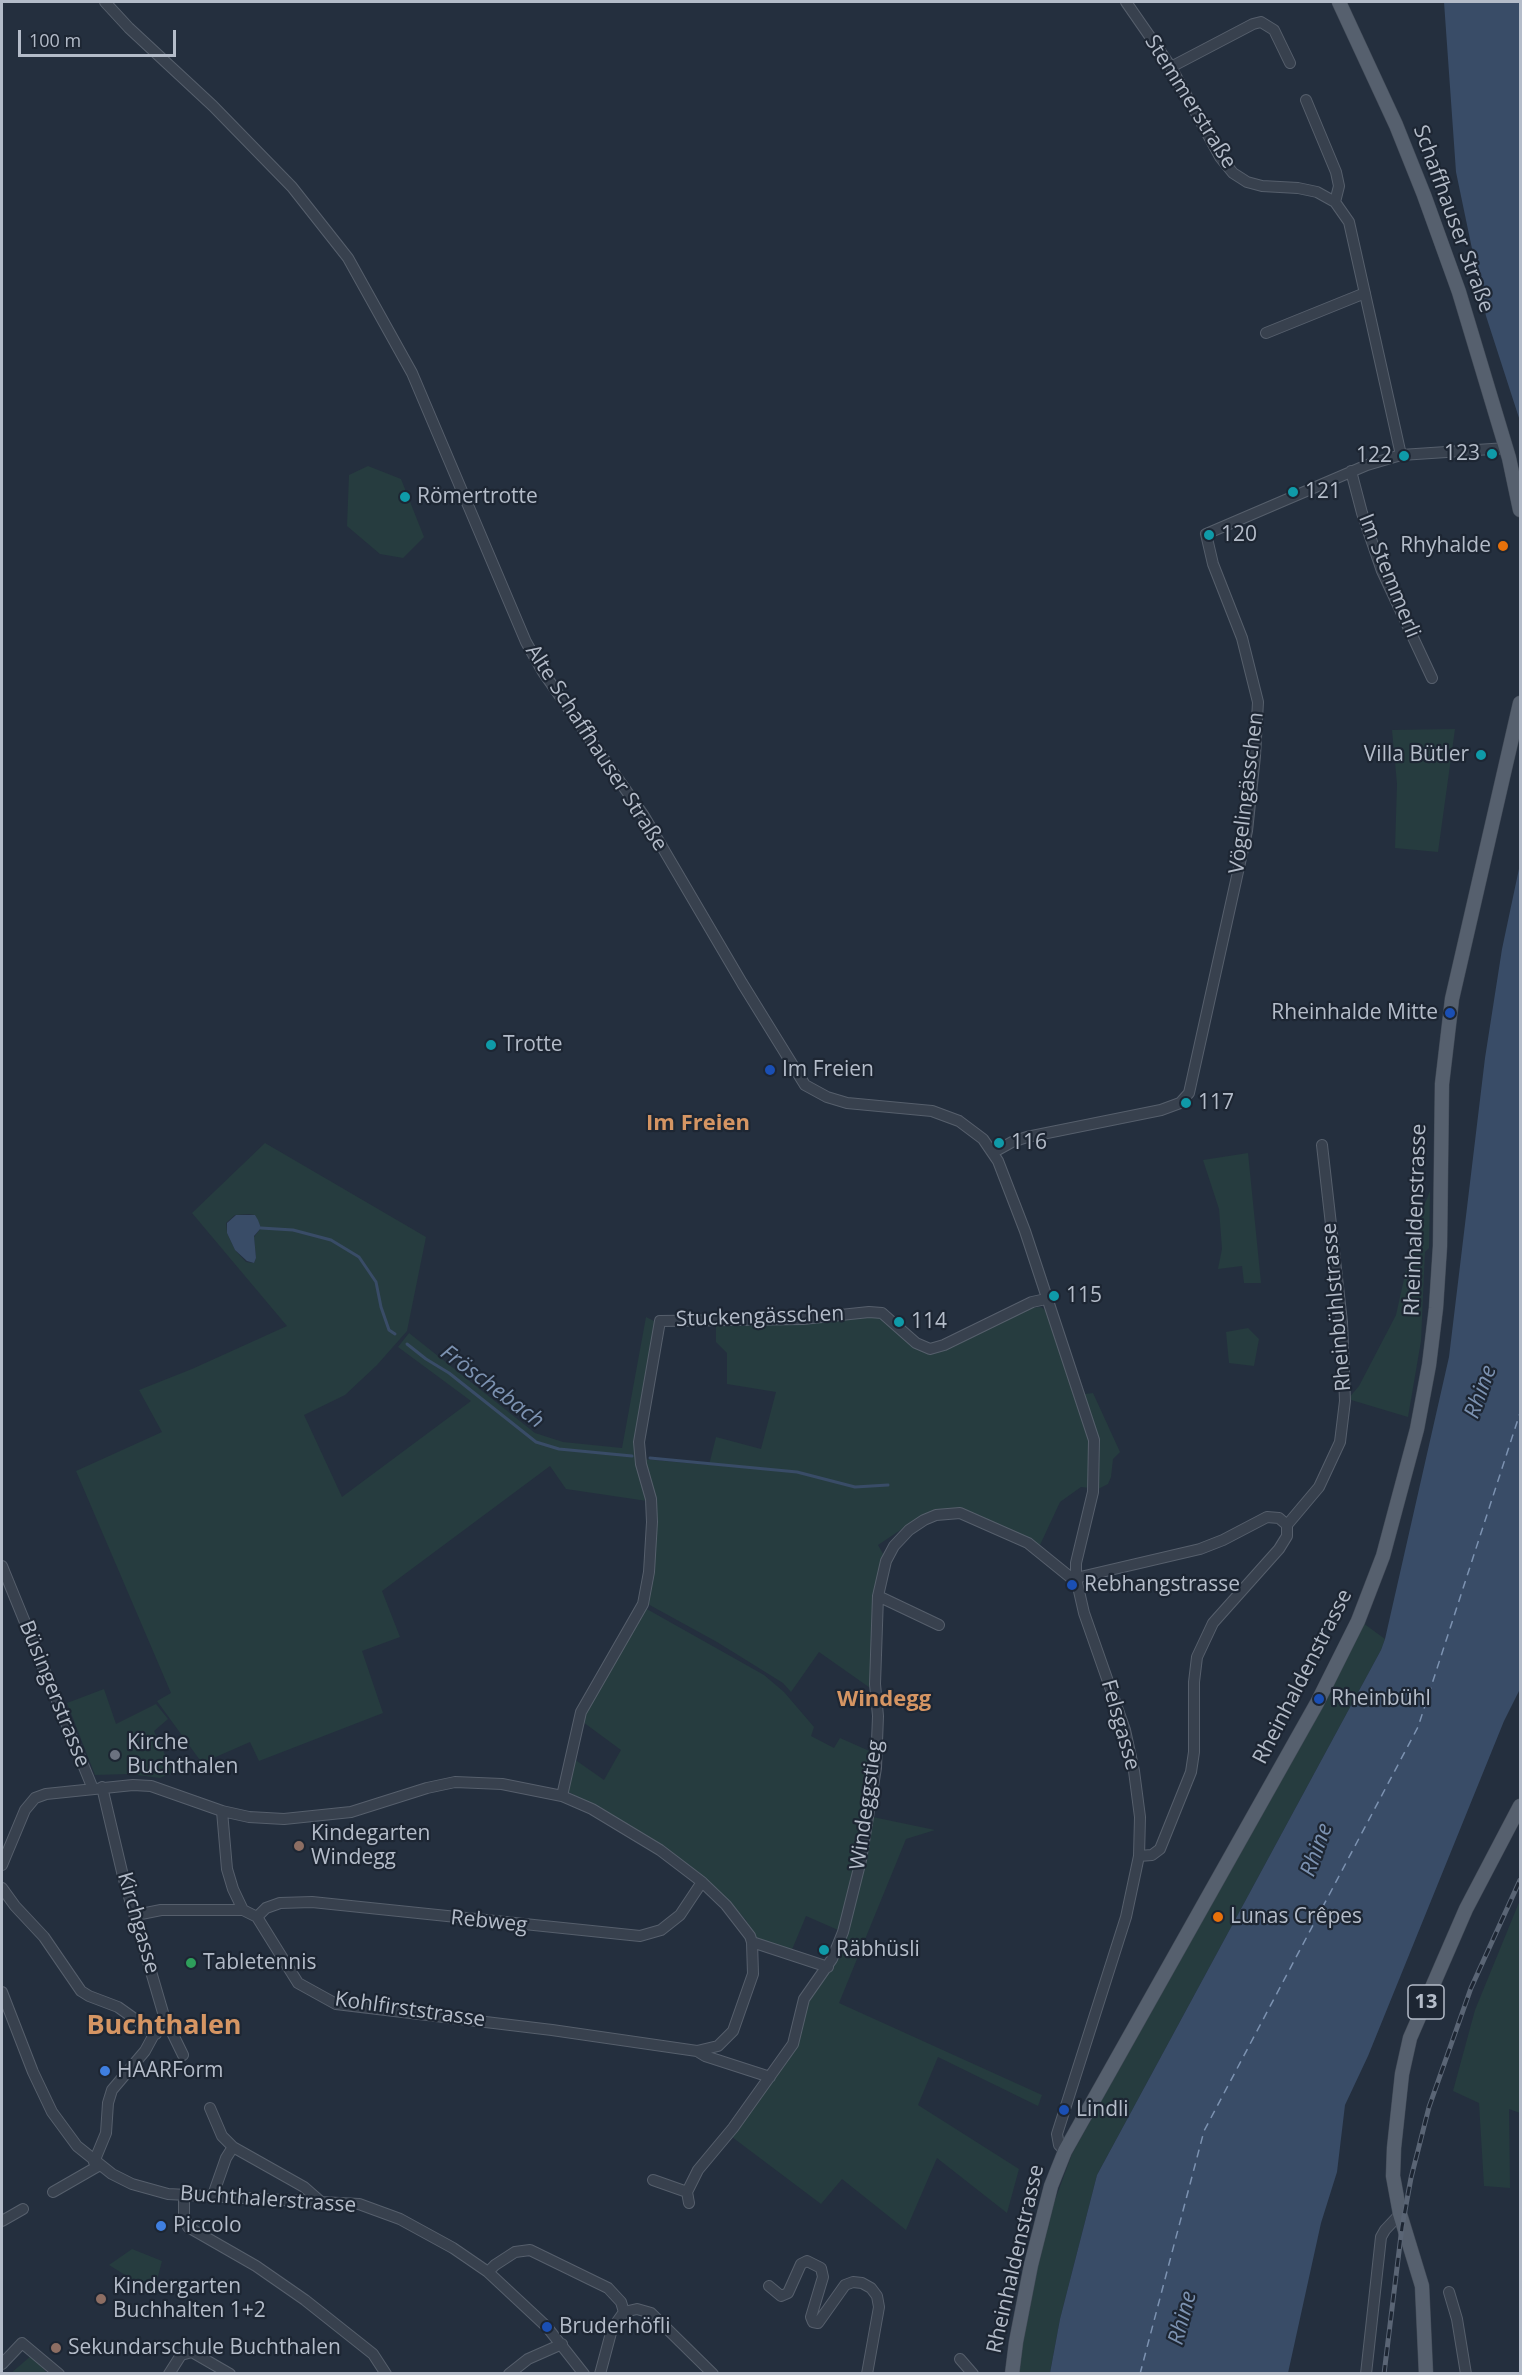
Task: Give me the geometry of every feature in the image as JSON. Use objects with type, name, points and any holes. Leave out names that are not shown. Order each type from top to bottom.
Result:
[{"type":"main road","name":"Schaffhauser Straße","points":[[1339,2],[1374,77],[1424,195],[1459,292],[1508,453]]},
{"type":"main road","points":[[1508,453],[1521,510]]},
{"type":"main road","name":"Rheinhaldenstrasse","points":[[1012,2373],[1031,2265],[1051,2186],[1065,2151],[1319,1700],[1358,1621],[1383,1556],[1418,1429],[1430,1353],[1440,1246],[1442,1084],[1452,999],[1521,703]]},
{"type":"main road","name":"13","points":[[1426,2373],[1422,2286],[1395,2193],[1394,2148],[1402,2074],[1410,2038],[1466,1910],[1521,1806]]},
{"type":"street","name":"Alte Schaffhauser Straße","points":[[105,2],[129,28],[213,106],[292,187],[348,258],[412,373],[526,642],[543,672],[644,816],[736,974],[805,1085],[826,1097],[847,1103],[932,1111],[959,1121],[975,1131],[994,1152],[1025,1231],[1046,1299]]},
{"type":"street","name":"Stemmerstraße","points":[[1126,2],[1171,68],[1220,157],[1233,173],[1247,182],[1262,186],[1312,190],[1335,202]]},
{"type":"street","points":[[1171,68],[1253,24],[1261,22],[1274,30],[1290,63]]},
{"type":"street","points":[[1306,100],[1336,172],[1339,186],[1335,202],[1348,222],[1401,455]]},
{"type":"street","points":[[1266,333],[1365,293]]},
{"type":"street","name":"Vögelingässchen","points":[[994,1152],[1027,1137],[1161,1110],[1180,1102],[1189,1093],[1247,831],[1258,702],[1242,638],[1213,564],[1206,534],[1351,471],[1401,455],[1508,453]]},
{"type":"street","name":"Im Stemmerli","points":[[1351,471],[1362,513],[1382,572],[1432,678]]},
{"type":"street","name":"Rheinbühlstrasse","points":[[1139,1856],[1152,1854],[1160,1849],[1191,1772],[1197,1657],[1213,1623],[1275,1554],[1287,1536],[1287,1525],[1319,1487],[1340,1442],[1345,1401],[1342,1322],[1322,1145]]},
{"type":"street","name":"Felsgasse","points":[[1046,1299],[1056,1322],[1095,1440],[1093,1492],[1076,1563],[1076,1578],[1084,1613],[1125,1730],[1134,1771],[1140,1817],[1139,1856],[1126,1917],[1057,2134],[1059,2145],[1065,2151]]},
{"type":"street","name":"Stuckengässchen","points":[[562,1796],[581,1712],[644,1604],[649,1572],[652,1522],[651,1499],[641,1464],[639,1442],[660,1321],[804,1319],[869,1312],[882,1313],[916,1343],[930,1349],[944,1345],[1032,1302],[1046,1299]]},
{"type":"street","name":"Windeggstieg","points":[[653,2180],[688,2197],[698,2170],[729,2133],[793,2044],[804,1999],[828,1967],[850,1909],[873,1789],[878,1733],[876,1684],[878,1596],[886,1561],[894,1546],[909,1530],[924,1520],[945,1514],[960,1513],[1028,1543],[1070,1577],[1076,1578]]},
{"type":"street","points":[[1076,1578],[1200,1549],[1267,1517],[1279,1518],[1287,1525]]},
{"type":"street","name":"Büsingerstrasse","points":[[2,1566],[98,1788]]},
{"type":"street","points":[[878,1596],[939,1625]]},
{"type":"street","points":[[2,1865],[25,1810],[35,1798],[46,1794],[133,1785],[157,1787],[222,1811],[249,1817],[284,1820],[351,1812],[427,1788],[455,1782],[502,1784],[562,1796],[592,1809],[660,1850],[702,1882],[726,1905],[752,1942],[828,1967]]},
{"type":"street","name":"Kirchgasse","points":[[98,1788],[164,2016],[183,2055]]},
{"type":"street","points":[[222,1811],[227,1869],[243,1910]]},
{"type":"street","name":"Rebweg","points":[[257,1917],[266,1908],[280,1903],[312,1902],[640,1936],[661,1930],[680,1915],[702,1882]]},
{"type":"street","points":[[2,1888],[15,1906],[44,1937],[81,1991],[88,1996],[118,2007],[156,2034]]},
{"type":"street","points":[[136,1915],[161,1910],[243,1910],[257,1917]]},
{"type":"street","name":"Kohlfirststrasse","points":[[257,1917],[298,1983],[336,2004],[552,2030],[697,2051],[718,2046],[733,2031],[753,1974],[752,1942]]},
{"type":"street","name":"Buchthalerstrasse","points":[[2,1992],[33,2072],[52,2112],[77,2146],[97,2163],[132,2184],[158,2192],[359,2204],[400,2219],[453,2248],[488,2272],[528,2308],[562,2344],[584,2373]]},
{"type":"street","points":[[53,2192],[80,2179],[97,2163],[106,2133],[108,2103],[112,2090],[145,2051],[164,2016]]},
{"type":"street","points":[[697,2051],[705,2056],[770,2077]]},
{"type":"street","points":[[210,2108],[222,2136],[233,2147],[304,2187],[320,2201]]},
{"type":"street","points":[[213,2195],[226,2158],[233,2147]]},
{"type":"street","points":[[184,2194],[184,2217],[188,2227],[256,2266],[305,2300],[373,2354],[386,2373]]},
{"type":"street","points":[[2,2221],[23,2209]]},
{"type":"street","points":[[1366,2373],[1381,2237],[1400,2214]]},
{"type":"street","points":[[488,2272],[515,2252],[530,2250],[608,2288],[621,2302],[624,2312]]},
{"type":"street","points":[[769,2286],[781,2296],[788,2294],[801,2264],[807,2261],[821,2268],[823,2277],[812,2317],[813,2322],[818,2323],[845,2285],[853,2282],[871,2288],[877,2296],[879,2307],[867,2373]]},
{"type":"street","points":[[1449,2292],[1466,2373]]},
{"type":"street","points":[[600,2373],[612,2329],[624,2312],[637,2310],[651,2313],[713,2373]]},
{"type":"street","points":[[2,2364],[22,2343],[59,2373]]},
{"type":"street","points":[[509,2373],[528,2359],[562,2344]]},
{"type":"street","points":[[169,2373],[181,2355],[192,2352],[230,2373]]},
{"type":"street","points":[[960,2359],[973,2373]]},
{"type":"green space","points":[[368,466],[401,479],[424,537],[403,558],[380,554],[347,526],[349,475]]},
{"type":"green space","points":[[1455,729],[1438,852],[1395,848],[1397,784],[1392,730]]},
{"type":"green space","points":[[265,1143],[426,1237],[407,1331],[377,1365],[345,1395],[304,1415],[342,1497],[471,1401],[398,1347],[409,1333],[535,1433],[563,1442],[622,1448],[646,1317],[656,1322],[634,1450],[647,1501],[566,1489],[550,1466],[382,1591],[400,1637],[362,1651],[383,1713],[259,1761],[250,1742],[202,1763],[157,1701],[171,1693],[76,1471],[162,1432],[139,1390],[287,1326],[192,1213]],"holes":[[[235,1215],[255,1215],[261,1228],[254,1237],[256,1258],[254,1263],[246,1262],[235,1250],[227,1233],[226,1223]]]},
{"type":"green space","points":[[1248,1153],[1261,1283],[1244,1283],[1242,1266],[1218,1269],[1222,1249],[1219,1209],[1203,1160]]},
{"type":"green space","points":[[1430,1191],[1429,1248],[1425,1252],[1421,1341],[1408,1417],[1348,1399],[1359,1386],[1396,1315],[1416,1225]]},
{"type":"green space","points":[[1041,1307],[1050,1314],[1077,1395],[1093,1393],[1120,1452],[1113,1459],[1108,1484],[1098,1489],[1081,1487],[1060,1502],[1040,1545],[953,1509],[920,1517],[878,1545],[886,1559],[873,1597],[873,1690],[819,1652],[791,1692],[783,1683],[717,1642],[646,1603],[655,1527],[643,1459],[709,1465],[716,1437],[761,1449],[776,1392],[727,1384],[727,1353],[716,1342],[716,1324],[877,1317],[888,1321],[929,1353],[1027,1308]]},
{"type":"green space","points":[[1248,1328],[1259,1339],[1254,1366],[1229,1363],[1226,1332]]},
{"type":"green space","points":[[645,1608],[764,1675],[784,1692],[814,1727],[811,1736],[834,1748],[840,1738],[874,1753],[868,1816],[935,1830],[906,1839],[839,2003],[1042,2095],[1038,2106],[938,2057],[918,2105],[1019,2169],[1007,2213],[937,2158],[906,2230],[842,2179],[821,2204],[728,2134],[793,2052],[805,2008],[845,1933],[806,1916],[791,1952],[756,1939],[746,1920],[706,1879],[659,1843],[567,1791],[574,1759],[604,1780],[621,1750],[583,1722],[586,1712]]},
{"type":"green space","points":[[1363,1623],[1385,1639],[1381,1650],[1097,2175],[1060,2319],[1050,2373],[1013,2374],[1031,2265],[1072,2154],[1330,1688]]},
{"type":"green space","points":[[104,1689],[116,1724],[156,1704],[168,1719],[154,1731],[173,1772],[160,1778],[129,1774],[95,1775],[67,1703]]},
{"type":"green space","points":[[1520,1900],[1520,2113],[1509,2109],[1510,2188],[1484,2186],[1479,2103],[1453,2091],[1475,2010]]},
{"type":"green space","points":[[132,2249],[162,2261],[151,2291],[109,2265]]},
{"type":"green space","points":[[32,2355],[47,2373],[10,2374]]},
{"type":"water","points":[[1444,2],[1520,2],[1520,421],[1486,316],[1456,172]]},
{"type":"water","name":"Rhine","points":[[1520,864],[1520,1689],[1504,1721],[1368,2056],[1345,2105],[1337,2172],[1321,2223],[1288,2373],[1050,2373],[1060,2319],[1097,2175],[1385,1639],[1449,1357],[1485,1058],[1502,949]]},
{"type":"water","points":[[236,1215],[255,1215],[261,1228],[254,1236],[256,1258],[254,1263],[247,1261],[235,1250],[227,1233],[227,1223]]},
{"type":"waterway","name":"Fröschebach","points":[[261,1228],[293,1230],[331,1240],[359,1257],[376,1282],[389,1330],[395,1334]]},
{"type":"waterway","name":"Fröschebach","points":[[407,1344],[449,1373],[536,1442],[559,1449],[632,1456]]},
{"type":"waterway","name":"Fröschebach","points":[[650,1458],[797,1472],[855,1487],[888,1485]]},
{"type":"ferry route","points":[[1140,2374],[1204,2131],[1418,1727],[1520,1413]]},
{"type":"railway","points":[[1384,2374],[1402,2227],[1411,2178],[1429,2107],[1471,1988],[1520,1880]]},
{"type":"place","name":"123","points":[[1492,454]]},
{"type":"place","name":"122","points":[[1404,456]]},
{"type":"place","name":"121","points":[[1293,492]]},
{"type":"place","name":"Römertrotte","points":[[405,497]]},
{"type":"place","name":"120","points":[[1209,535]]},
{"type":"place","name":"Rhyhalde","points":[[1503,546]]},
{"type":"place","name":"Villa Bütler","points":[[1481,755]]},
{"type":"place","name":"Rheinhalde Mitte","points":[[1450,1013]]},
{"type":"place","name":"Trotte","points":[[491,1045]]},
{"type":"place","name":"Im Freien","points":[[770,1070]]},
{"type":"place","name":"117","points":[[1186,1103]]},
{"type":"place","name":"116","points":[[999,1143]]},
{"type":"place","name":"115","points":[[1054,1296]]},
{"type":"place","name":"114","points":[[899,1322]]},
{"type":"place","name":"Rebhangstrasse","points":[[1072,1585]]},
{"type":"place","name":"Rheinbühl","points":[[1319,1699]]},
{"type":"place","name":"Kirche Buchthalen","points":[[115,1755]]},
{"type":"place","name":"Kindegarten Windegg","points":[[299,1846]]},
{"type":"place","name":"Lunas Crêpes","points":[[1218,1917]]},
{"type":"place","name":"Räbhüsli","points":[[824,1950]]},
{"type":"place","name":"Tabletennis","points":[[191,1963]]},
{"type":"place","name":"HAARForm","points":[[105,2071]]},
{"type":"place","name":"Lindli","points":[[1064,2110]]},
{"type":"place","name":"Piccolo","points":[[161,2226]]},
{"type":"place","name":"Kindergarten Buchhalten 1+2","points":[[101,2299]]},
{"type":"place","name":"Bruderhöfli","points":[[547,2327]]},
{"type":"place","name":"Sekundarschule Buchthalen","points":[[56,2348]]},
{"type":"district","name":"Im Freien","points":[[698,1124]]},
{"type":"district","name":"Windegg","points":[[884,1700]]},
{"type":"district","name":"Buchthalen","points":[[164,2026]]}]
